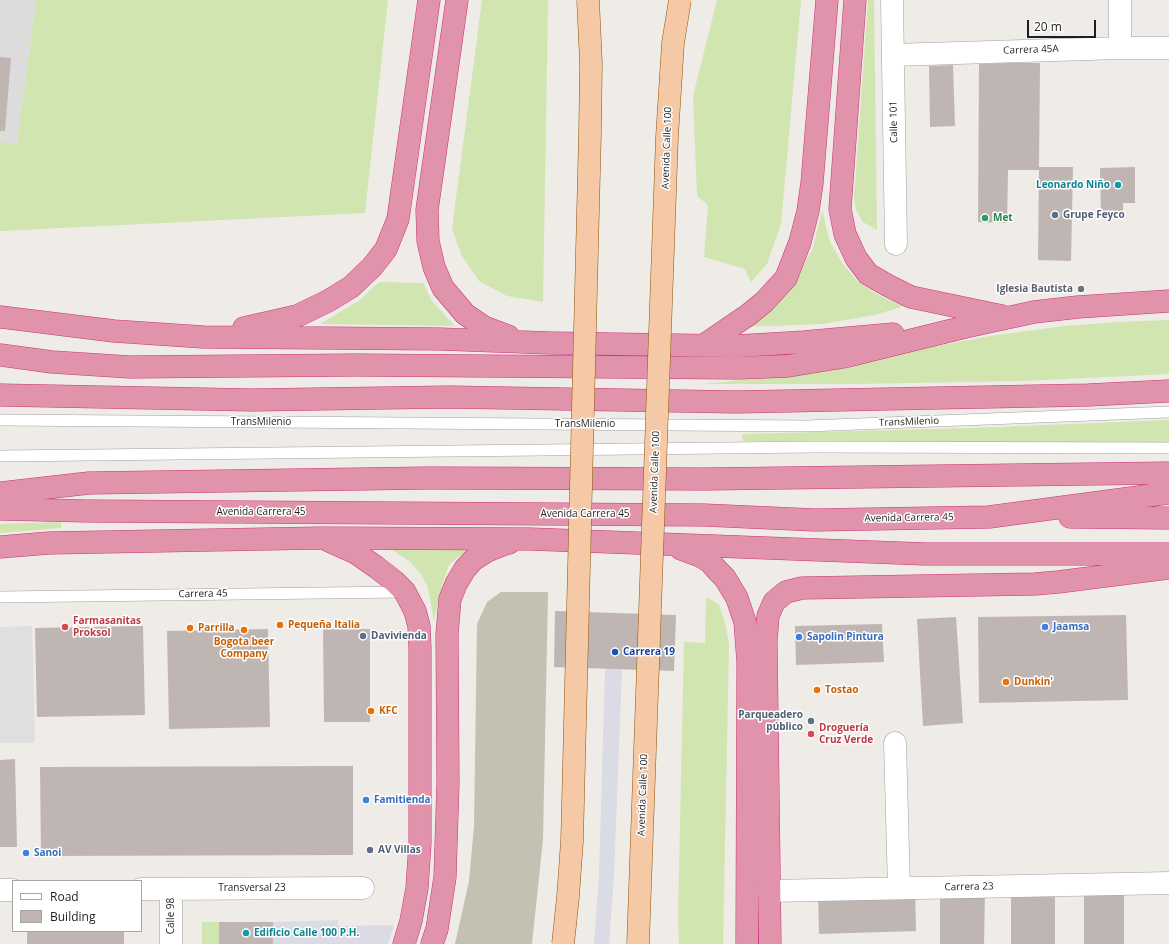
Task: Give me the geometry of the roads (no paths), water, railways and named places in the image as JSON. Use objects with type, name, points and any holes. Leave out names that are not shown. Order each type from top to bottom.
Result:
[{"type":"highway","points":[[203,337],[298,316],[328,301],[351,287],[372,267],[386,249],[398,219],[429,0]]},
{"type":"highway","points":[[457,0],[427,210],[428,241],[434,267],[444,288],[465,314],[484,327],[523,342]]},
{"type":"highway","points":[[704,345],[748,315],[764,302],[786,278],[800,242],[808,211],[812,183],[827,0]]},
{"type":"highway","points":[[855,0],[840,210],[845,234],[856,258],[868,274],[912,297],[1010,318]]},
{"type":"highway","points":[[0,355],[52,362],[130,367],[364,366],[739,368],[788,366],[843,357],[965,327],[1034,312],[1169,302]]},
{"type":"highway","points":[[0,317],[107,330],[203,337],[363,338],[737,346],[804,342],[965,327]]},
{"type":"highway","points":[[0,395],[244,400],[448,397],[736,402],[1088,395],[1169,391]]},
{"type":"highway","points":[[0,493],[89,483],[428,478],[706,479],[1169,473]]},
{"type":"highway","name":"Avenida Carrera 45","points":[[0,509],[696,515],[815,520],[989,517],[1169,493]]},
{"type":"highway","points":[[989,517],[1169,518]]},
{"type":"highway","points":[[321,538],[356,553],[376,567],[405,592],[415,611],[420,648],[420,843],[417,888],[411,921],[404,944]]},
{"type":"highway","points":[[0,547],[49,543],[321,538],[530,539],[925,554],[1169,554]]},
{"type":"highway","points":[[432,944],[437,928],[445,877],[448,783],[447,634],[450,599],[456,584],[465,569],[473,560],[487,551],[502,545],[530,539]]},
{"type":"highway","points":[[662,544],[683,549],[710,562],[725,578],[737,598],[745,622],[748,662],[747,944]]},
{"type":"highway","points":[[770,944],[766,641],[768,616],[774,602],[786,592],[802,588],[1035,584],[1169,568]]},
{"type":"main road","points":[[563,944],[568,897],[572,825],[590,132],[591,63],[588,0]]},
{"type":"main road","name":"Avenida Calle 100","points":[[638,944],[667,137],[673,43],[680,0]]},
{"type":"street","name":"Calle 101","points":[[892,0],[896,244]]},
{"type":"street","points":[[1120,0],[1120,48]]},
{"type":"street","name":"Carrera 45A","points":[[893,55],[1120,48],[1169,48]]},
{"type":"street","points":[[896,743],[899,888]]},
{"type":"street","name":"Carrera 23","points":[[769,891],[1169,883]]},
{"type":"street","name":"Transversal 23","points":[[142,889],[363,888]]},
{"type":"street","name":"Calle 98","points":[[171,889],[172,944]]},
{"type":"street","points":[[0,890],[12,890]]},
{"type":"lane","name":"TransMilenio","points":[[0,420],[807,426],[1169,412]]},
{"type":"lane","points":[[0,456],[798,447],[1169,448]]},
{"type":"lane","name":"Carrera 45","points":[[0,597],[405,592]]},
{"type":"place","name":"Leonardo Niño","points":[[1118,185]]},
{"type":"place","name":"Grupe Feyco","points":[[1055,215]]},
{"type":"place","name":"Met","points":[[985,218]]},
{"type":"place","name":"Iglesia Bautista","points":[[1081,289]]},
{"type":"place","name":"Pequeña Italia","points":[[280,625]]},
{"type":"place","name":"Farmasanitas Proksol","points":[[65,627]]},
{"type":"place","name":"Jaamsa","points":[[1045,627]]},
{"type":"place","name":"Parrilla","points":[[190,628]]},
{"type":"place","name":"Bogota beer Company","points":[[244,630]]},
{"type":"place","name":"Davivienda","points":[[363,636]]},
{"type":"place","name":"Sapolin Pintura","points":[[799,637]]},
{"type":"place","name":"Carrera 19","points":[[615,652]]},
{"type":"place","name":"Dunkin'","points":[[1006,682]]},
{"type":"place","name":"Tostao","points":[[817,690]]},
{"type":"place","name":"KFC","points":[[371,711]]},
{"type":"place","name":"Parqueadero público","points":[[811,721]]},
{"type":"place","name":"Droguería Cruz Verde","points":[[811,734]]},
{"type":"place","name":"Famitienda","points":[[366,800]]},
{"type":"place","name":"AV Villas","points":[[370,850]]},
{"type":"place","name":"Sanoi","points":[[26,853]]},
{"type":"place","name":"Edificio Calle 100 P.H.","points":[[246,933]]}]
